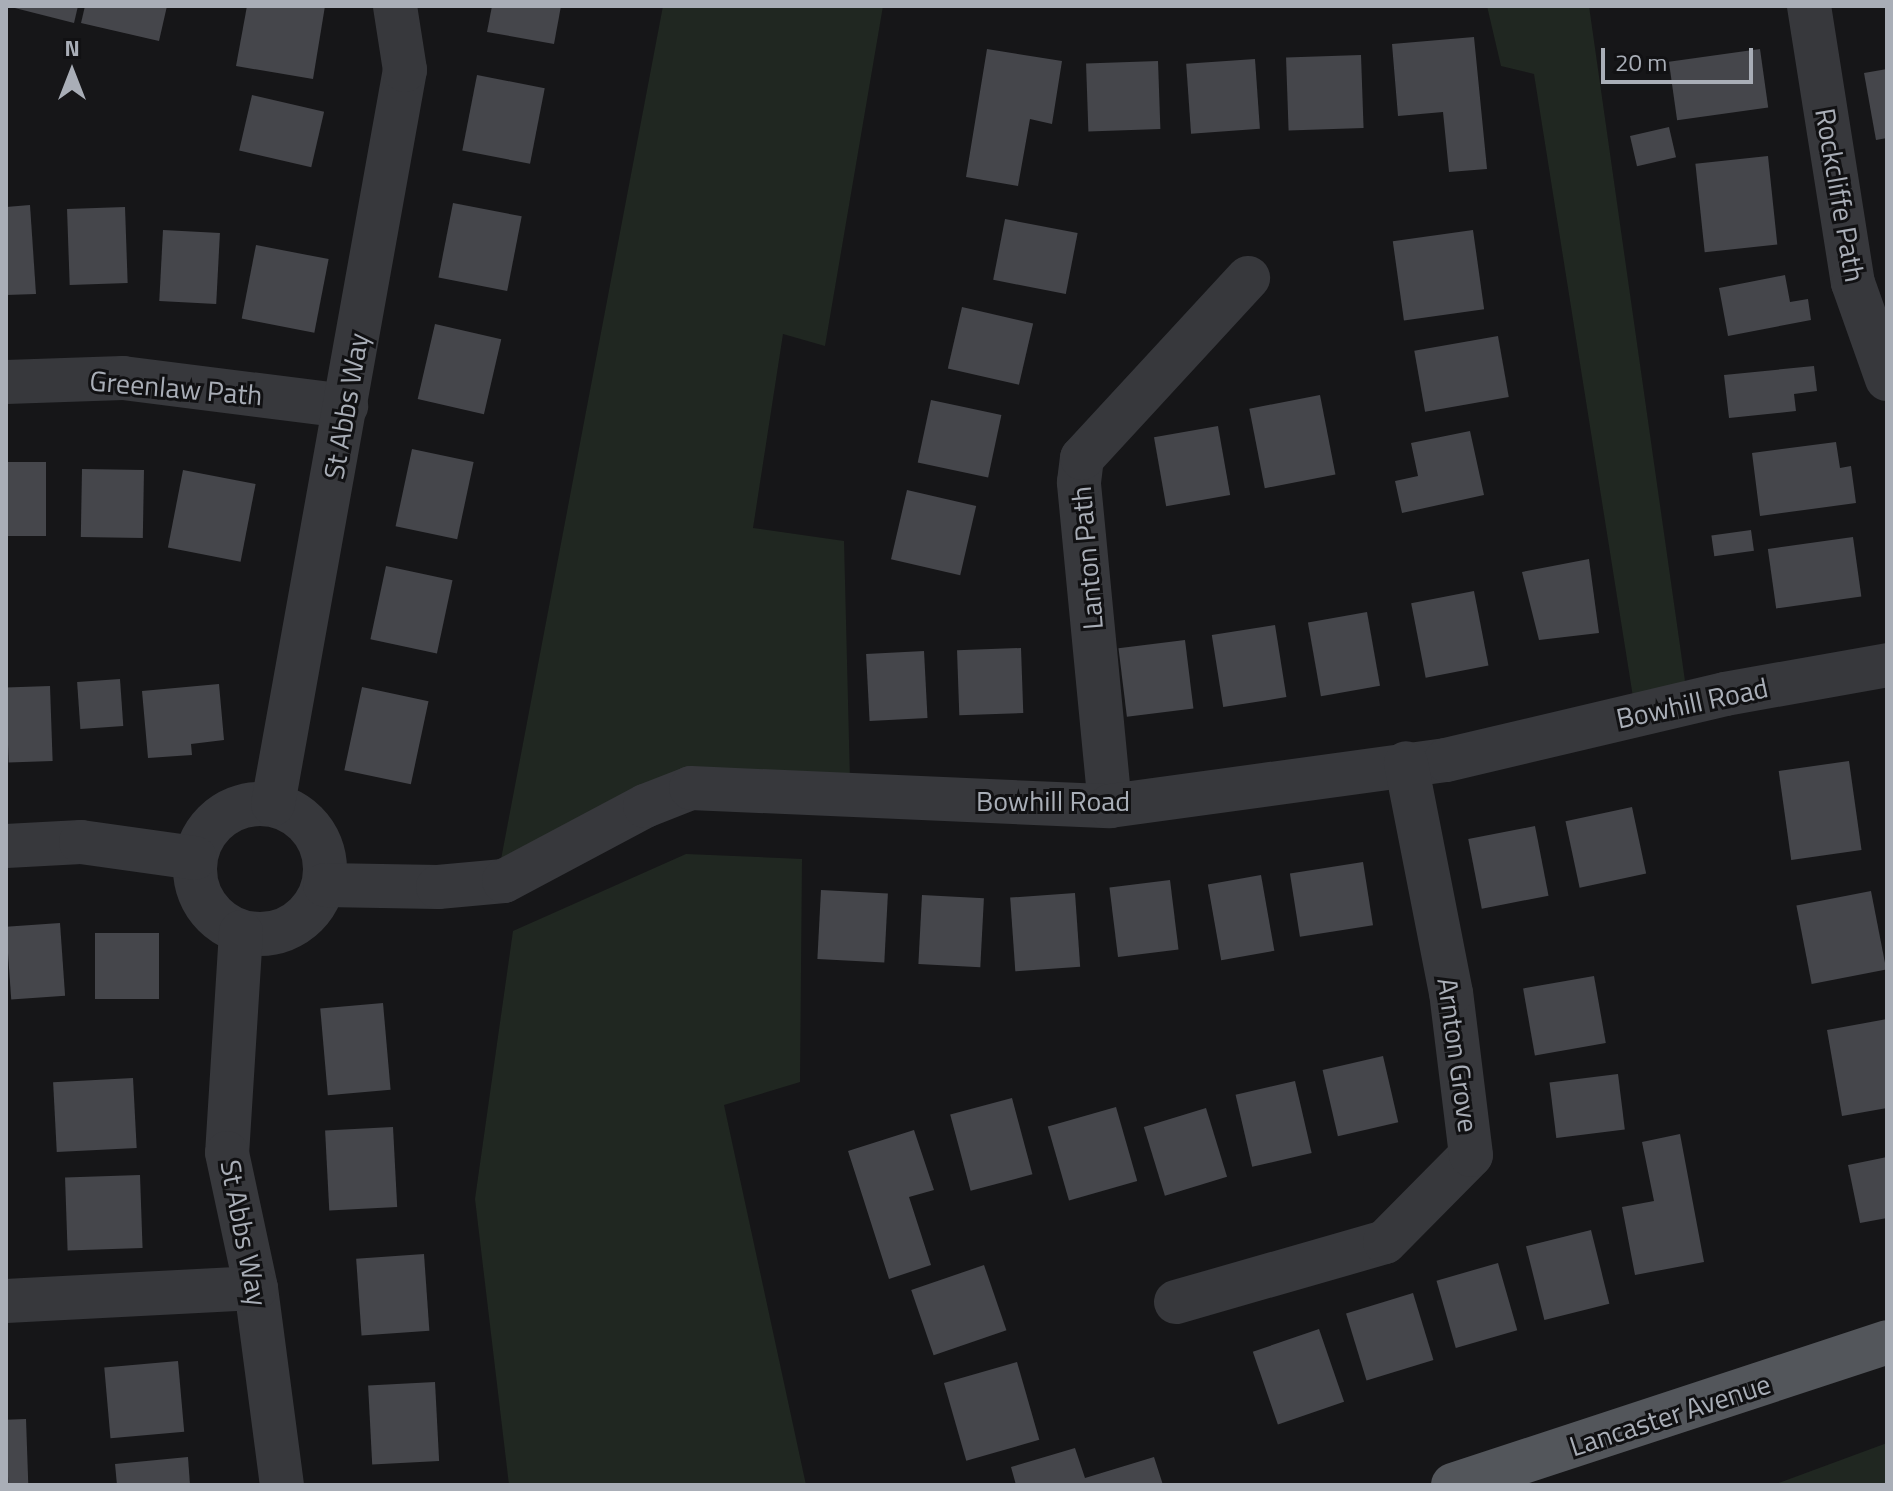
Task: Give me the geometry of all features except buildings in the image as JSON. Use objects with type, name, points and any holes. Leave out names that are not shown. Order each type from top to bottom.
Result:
[{"type":"main road","name":"Lancaster Avenue","points":[[1453,1485],[1887,1342]]},
{"type":"street","name":"St Abbs Way","points":[[273,804],[405,70],[395,6]]},
{"type":"street","name":"Rockcliffe Path","points":[[1809,6],[1870,277],[1887,379]]},
{"type":"street","name":"Lanton Path","points":[[1110,806],[1079,482],[1082,458],[1248,278]]},
{"type":"street","name":"Greenlaw Path","points":[[6,382],[123,378],[346,406]]},
{"type":"street","name":"Bowhill Road","points":[[325,885],[438,887],[504,881],[645,806],[691,788],[1110,806],[1406,763],[1446,760],[1725,694],[1887,665]]},
{"type":"street","name":"Arnton Grove","points":[[1176,1302],[1385,1242],[1471,1155],[1451,993],[1406,763]]},
{"type":"street","points":[[247,804],[273,804],[298,814],[316,834],[326,858],[325,885],[313,909],[293,926],[268,935],[241,932],[220,921],[204,904],[196,882],[195,858],[205,834],[223,815],[247,804]]},
{"type":"street","points":[[6,846],[81,842],[195,858]]},
{"type":"street","name":"St Abbs Way","points":[[241,932],[227,1153],[256,1288],[282,1485]]},
{"type":"street","points":[[6,1301],[256,1288]]},
{"type":"shaded area","points":[[663,6],[883,6],[825,346],[783,334],[753,528],[844,541],[850,781],[687,777],[499,870]]},
{"type":"shaded area","points":[[1487,6],[1589,6],[1686,688],[1633,697],[1534,74],[1501,66]]},
{"type":"shaded area","points":[[686,854],[802,859],[800,1082],[724,1105],[806,1485],[509,1485],[475,1199],[513,931]]},
{"type":"shaded area","points":[[1887,1443],[1887,1485],[1773,1485]]}]
